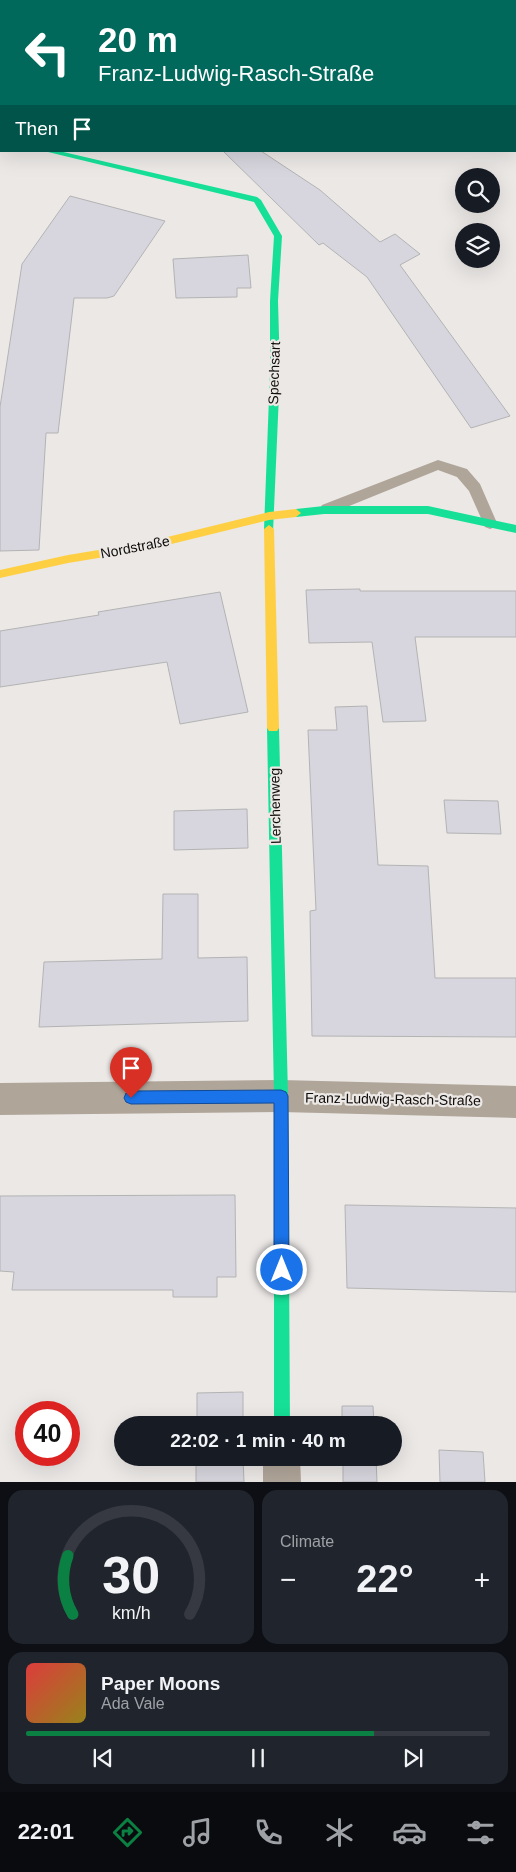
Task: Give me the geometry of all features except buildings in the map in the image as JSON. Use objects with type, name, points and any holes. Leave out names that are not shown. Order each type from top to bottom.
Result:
[{"type":"street","name":"Spechsart","points":[[52,152],[258,200],[278,236],[274,301],[275,371],[269,516]]},
{"type":"street","points":[[269,516],[324,510],[428,510],[516,529]]},
{"type":"street","name":"Nordstraße","points":[[0,574],[68,559],[147,546],[269,516]]},
{"type":"street","name":"Lerchenweg","points":[[269,516],[281,1096],[282,1416]]},
{"type":"street","name":"Franz-Ludwig-Rasch-Straße","points":[[0,1099],[281,1096],[516,1102]]},
{"type":"street","points":[[282,1466],[282,1482]]},
{"type":"lane","points":[[324,510],[438,465],[462,473],[475,488],[490,523]]},
{"type":"traffic: fast","points":[[52,152],[257,200],[278,236],[274,301],[275,371],[269,529]]},
{"type":"traffic: fast","points":[[296,513],[324,510],[428,510],[516,529]]},
{"type":"traffic: fast","points":[[273,728],[281,1096],[282,1416]]},
{"type":"traffic: slow","points":[[0,574],[68,559],[147,546],[269,516],[296,513]]},
{"type":"traffic: slow","points":[[269,529],[273,728]]},
{"type":"route","points":[[131,1098],[281,1096],[282,1270]]}]
